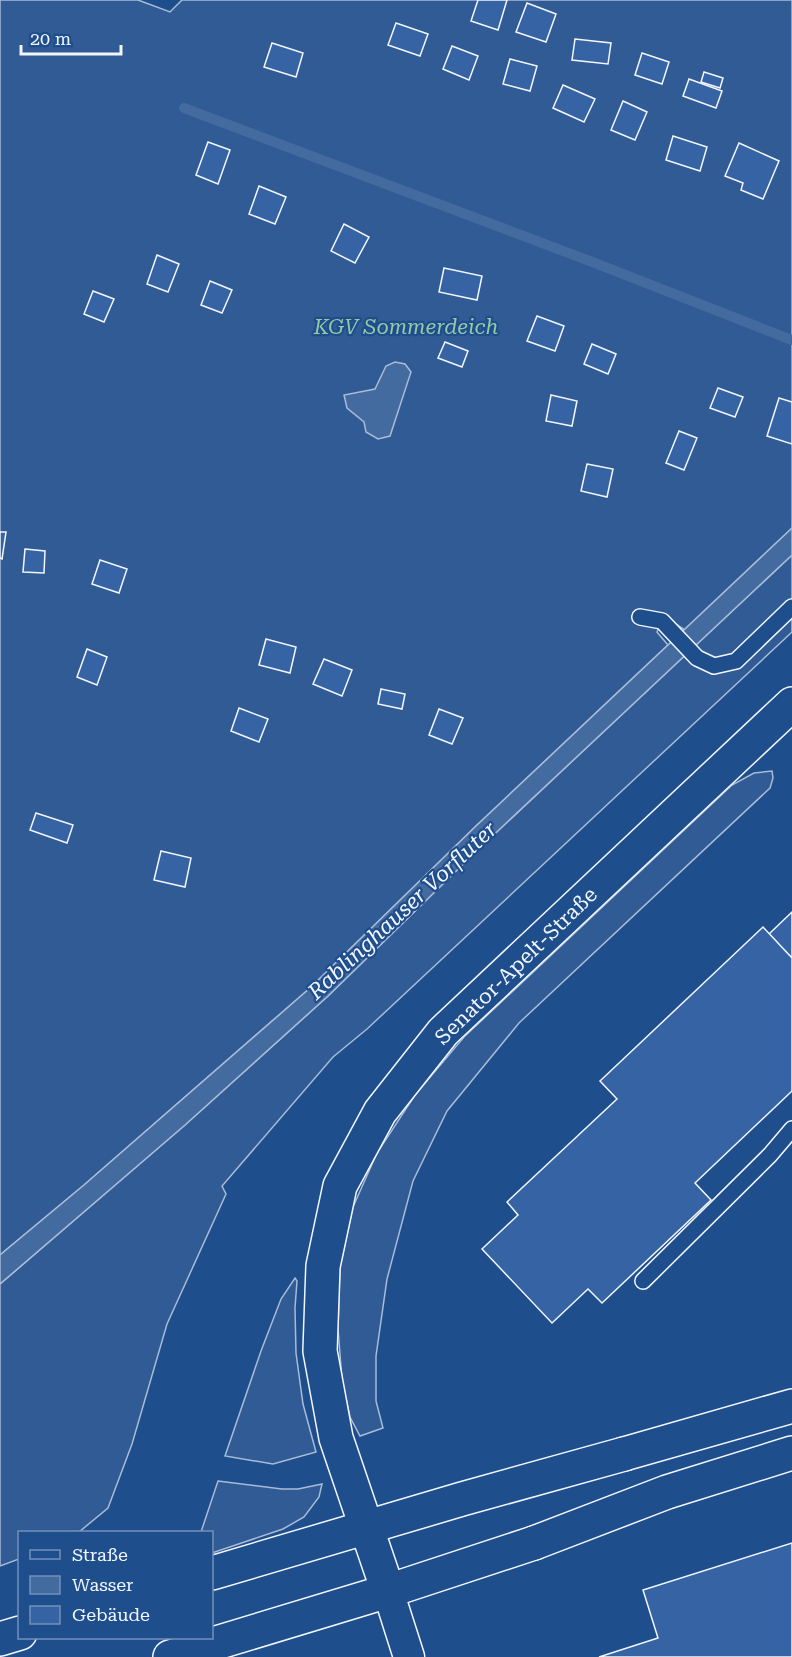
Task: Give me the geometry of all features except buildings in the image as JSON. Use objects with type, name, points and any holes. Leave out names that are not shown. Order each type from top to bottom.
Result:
[{"type":"main road","name":"Senator-Apelt-Straße","points":[[388,1592],[336,1438],[320,1351],[323,1266],[340,1186],[380,1112],[443,1032],[788,716]]},
{"type":"main road","points":[[213,1573],[365,1527],[792,1406]]},
{"type":"main road","points":[[170,1657],[388,1592],[534,1543],[667,1492],[792,1453]]},
{"type":"main road","points":[[0,1639],[18,1634]]},
{"type":"street","points":[[388,1592],[409,1657]]},
{"type":"lane","points":[[640,617],[662,621],[697,658],[714,666],[736,661],[792,607]]},
{"type":"lane","points":[[643,1281],[770,1155],[792,1130]]},
{"type":"shaded area","name":"KGV Sommerdeich","points":[[0,0],[138,0],[170,12],[182,0],[792,0],[792,528],[685,630],[663,616],[657,632],[668,645],[476,826],[310,988],[0,1255]]},
{"type":"shaded area","points":[[792,555],[792,632],[367,1029],[333,1057],[222,1186],[226,1194],[167,1324],[132,1444],[108,1508],[80,1531],[18,1531],[18,1559],[0,1566],[0,1284],[185,1125],[328,996],[486,842]]},
{"type":"shaded area","points":[[772,771],[773,778],[770,788],[519,1023],[447,1111],[413,1181],[387,1279],[376,1356],[376,1401],[383,1428],[360,1436],[350,1417],[342,1380],[338,1328],[340,1267],[353,1207],[377,1153],[415,1095],[464,1037],[732,785],[754,773]]},
{"type":"shaded area","points":[[295,1278],[297,1281],[296,1353],[303,1404],[316,1452],[273,1464],[225,1456],[281,1299]]},
{"type":"shaded area","points":[[218,1481],[282,1489],[298,1489],[322,1484],[319,1497],[304,1517],[283,1529],[213,1553],[213,1531],[201,1531]]},
{"type":"water","points":[[395,362],[405,364],[411,372],[390,436],[378,439],[366,432],[364,422],[347,408],[344,395],[375,389],[386,366]]},
{"type":"water","name":"Rablinghauser Vorfluter","points":[[792,528],[792,555],[486,842],[328,996],[185,1125],[0,1284],[0,1255],[310,988],[476,826]]},
{"type":"waterway","points":[[184,108],[792,340]]}]
